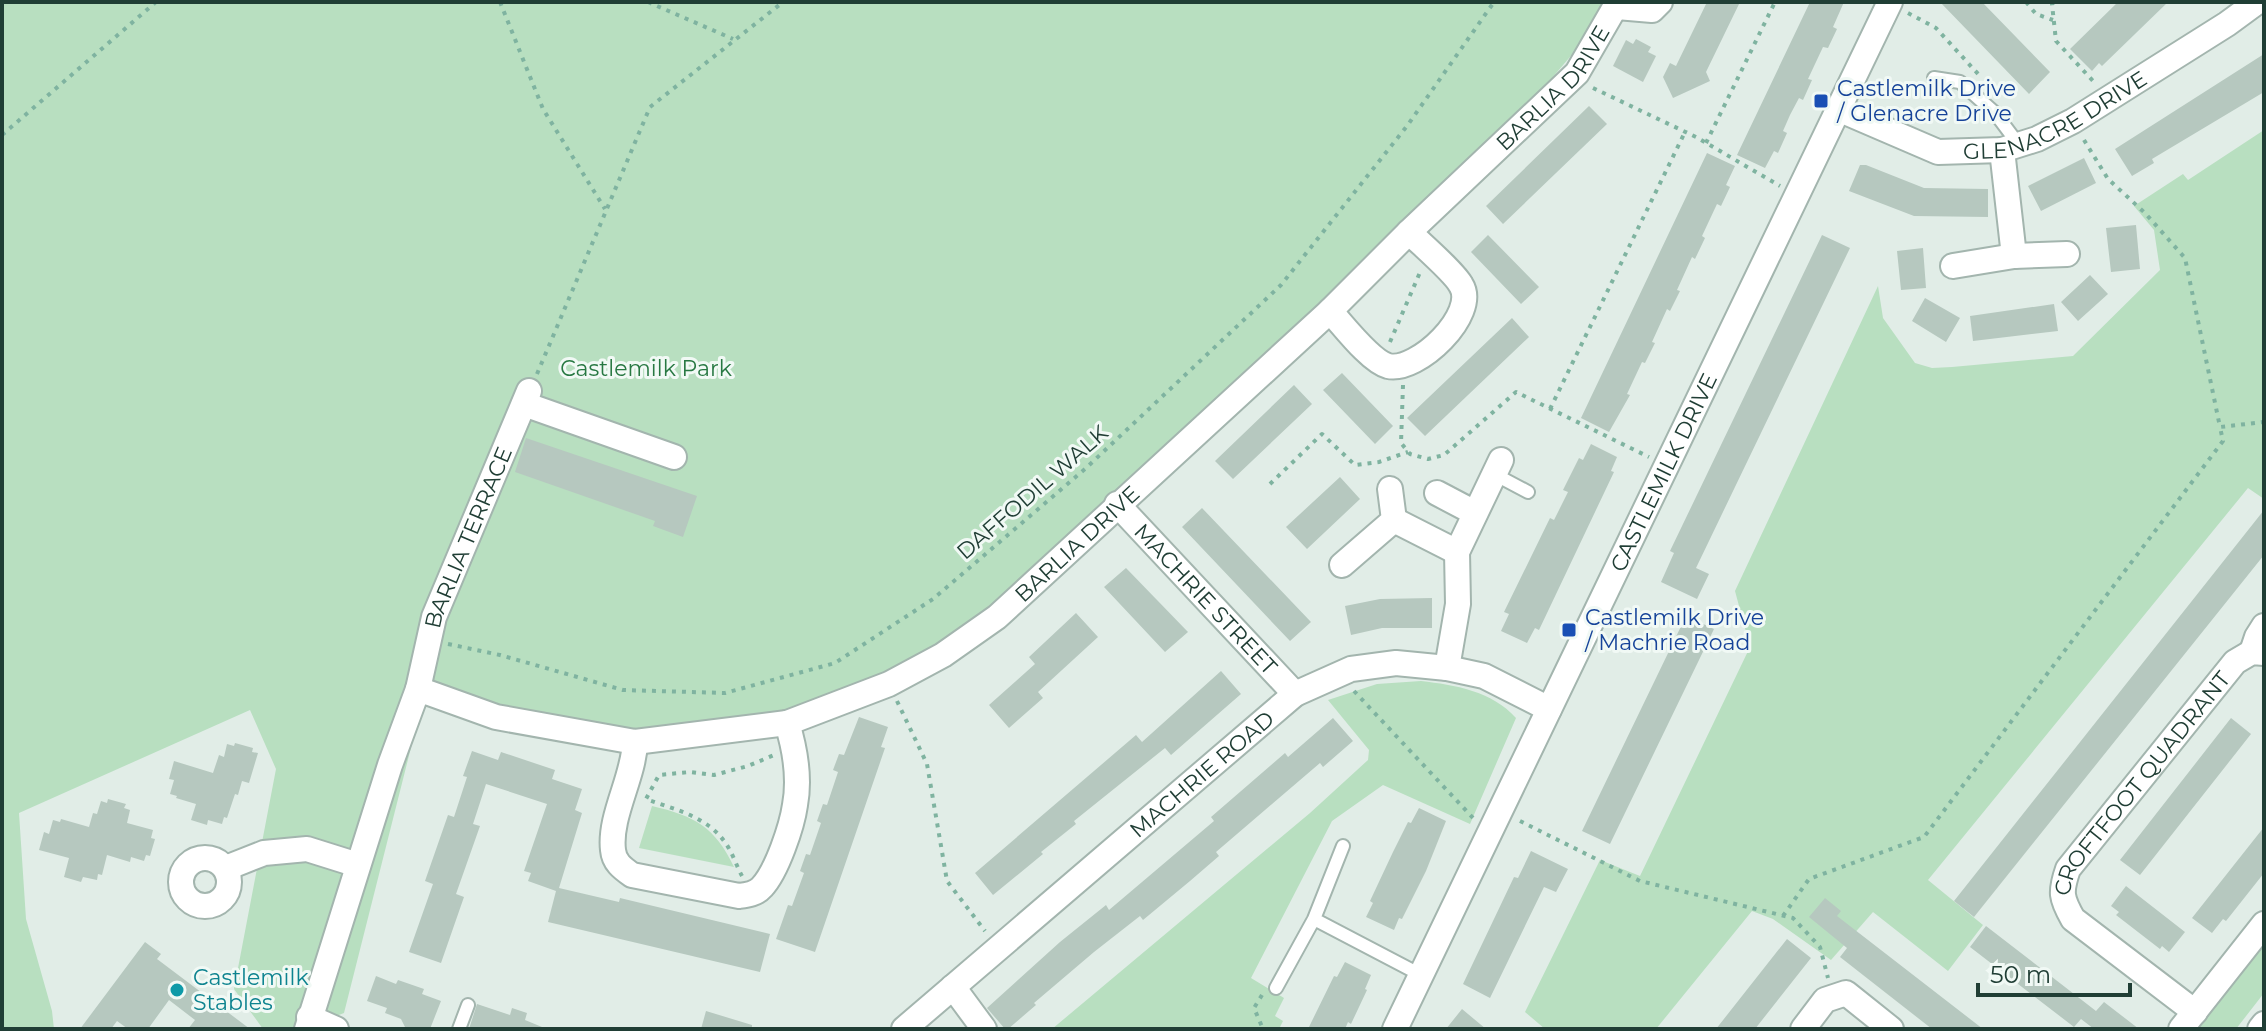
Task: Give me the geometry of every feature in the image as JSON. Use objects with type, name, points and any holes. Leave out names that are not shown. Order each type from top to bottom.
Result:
[{"type":"street","points":[[1618,4],[1652,10],[1660,2]]},
{"type":"street","name":"CASTLEMILK DRIVE","points":[[1395,1029],[1890,2]]},
{"type":"street","name":"GLENACRE DRIVE","points":[[1838,109],[1938,152],[2011,148],[2073,121],[2257,2]]},
{"type":"street","name":"BARLIA DRIVE","points":[[418,689],[496,717],[635,742],[791,734],[943,655],[997,617],[1330,311],[1577,73],[1618,4]]},
{"type":"street","points":[[2011,148],[2014,256]]},
{"type":"street","points":[[1330,311],[1393,365],[1420,358],[1450,330],[1462,313],[1465,300],[1462,285],[1409,232]]},
{"type":"street","points":[[1953,266],[2014,256],[2067,254]]},
{"type":"street","name":"BARLIA TERRACE","points":[[418,689],[434,617],[527,398]]},
{"type":"street","points":[[527,398],[674,457]]},
{"type":"street","points":[[1447,668],[1458,604],[1457,552],[1497,467]]},
{"type":"street","points":[[1390,489],[1394,520]]},
{"type":"street","points":[[1437,493],[1475,513]]},
{"type":"street","name":"MACHRIE STREET","points":[[1117,504],[1295,694]]},
{"type":"street","points":[[1394,520],[1457,552]]},
{"type":"street","points":[[1342,565],[1394,520]]},
{"type":"street","name":"CROFTFOOT QUADRANT","points":[[2188,1020],[2073,919],[2062,901],[2062,885],[2068,869],[2235,662],[2258,652],[2257,637],[2264,626]]},
{"type":"street","name":"MACHRIE ROAD","points":[[904,1029],[1295,694],[1351,669],[1396,663],[1447,668],[1484,676],[1549,709]]},
{"type":"street","points":[[336,1029],[308,1023],[390,765],[418,689]]},
{"type":"street","points":[[635,742],[634,763],[616,822],[613,850],[618,865],[632,875],[739,896],[752,894],[762,887],[777,862],[795,805],[791,734]]},
{"type":"street","points":[[226,868],[264,853],[307,849],[358,865]]},
{"type":"street","points":[[2188,1020],[2264,924]]},
{"type":"street","points":[[953,987],[984,1029]]},
{"type":"street","points":[[1803,1029],[1825,1000],[1846,993],[1891,1029]]},
{"type":"street","points":[[2260,1029],[2264,1024]]},
{"type":"lane","points":[[1934,78],[1960,82],[1995,113],[2011,148]]},
{"type":"lane","points":[[1497,467],[1528,492]]},
{"type":"lane","points":[[1276,988],[1314,919],[1343,846]]},
{"type":"lane","points":[[1314,919],[1421,975]]},
{"type":"lane","points":[[459,1029],[468,1005]]},
{"type":"path","points":[[2,135],[156,2]]},
{"type":"path","points":[[500,2],[543,109],[606,210]]},
{"type":"path","points":[[648,2],[735,40]]},
{"type":"path","points":[[527,398],[650,107],[783,2]]},
{"type":"path","name":"DAFFODIL WALK","points":[[429,641],[500,655],[623,690],[725,693],[835,663],[933,599],[1085,469],[1281,285],[1407,126],[1494,2]]},
{"type":"path","points":[[1706,143],[1775,2]]},
{"type":"path","points":[[1890,2],[1936,28],[1986,83]]},
{"type":"path","points":[[2026,2],[2036,14],[2053,20]]},
{"type":"path","points":[[2054,2],[2056,41],[2110,98]]},
{"type":"path","points":[[1577,73],[1594,88],[1706,143],[1797,196]]},
{"type":"path","points":[[1783,916],[1809,879],[1924,837],[2223,441],[2185,258],[2145,213],[2108,179],[2073,121]]},
{"type":"path","points":[[1550,409],[1685,132]]},
{"type":"path","points":[[1429,252],[1393,365],[1401,443],[1408,452],[1428,459],[1444,455],[1516,392],[1667,467]]},
{"type":"path","points":[[2220,427],[2264,422]]},
{"type":"path","points":[[1270,484],[1322,434],[1355,465],[1379,462],[1408,452]]},
{"type":"path","points":[[1339,674],[1489,834]]},
{"type":"path","points":[[889,684],[927,764],[947,881],[998,949]]},
{"type":"path","points":[[752,894],[724,841],[709,827],[694,815],[646,799],[659,775],[690,772],[714,775],[748,766],[791,734]]},
{"type":"path","points":[[1500,811],[1640,881],[1793,918],[1820,947],[1833,997]]},
{"type":"path","points":[[1263,1029],[1254,1008],[1264,992],[1276,988]]},
{"type":"green space","name":"Castlemilk Park","points":[[2,2],[1604,2],[1581,44],[1546,85],[1310,314],[989,616],[938,654],[788,716],[638,737],[423,700],[344,1013],[303,1029],[263,1029],[234,989],[276,769],[250,710],[19,813],[26,919],[52,1011],[54,1029],[2,1029]]},
{"type":"green space","points":[[2264,130],[2264,499],[2248,488],[1928,880],[1983,925],[1948,971],[1873,912],[1831,960],[1773,919],[1752,911],[1656,1029],[1545,1029],[1525,1012],[1600,860],[1640,876],[1750,647],[1735,591],[1878,286],[1883,318],[1915,363],[1932,368],[2073,356],[2160,270],[2154,230],[2134,206],[2183,174],[2188,180]]},
{"type":"green space","points":[[1421,681],[1460,687],[1484,695],[1516,718],[1470,824],[1383,785],[1332,821],[1251,978],[1284,998],[1275,1016],[1283,1021],[1279,1029],[1052,1029],[1310,813],[1368,760],[1369,750],[1328,700],[1377,684]]},
{"type":"green space","points":[[652,806],[680,814],[702,825],[719,842],[734,867],[639,848]]},
{"type":"green space","points":[[2264,939],[2264,993],[2236,1029],[2192,1029]]},
{"type":"building","points":[[1707,2],[1740,2],[1706,72],[1710,81],[1673,98],[1663,77],[1670,63],[1676,66]]},
{"type":"building","points":[[1810,2],[1844,2],[1828,48],[1823,47],[1808,79],[1812,80],[1803,100],[1799,98],[1783,131],[1787,133],[1778,153],[1774,151],[1765,168],[1737,155]]},
{"type":"building","points":[[1940,2],[1982,2],[2050,72],[2029,94]]},
{"type":"building","points":[[2118,2],[2168,2],[2102,66],[2099,63],[2092,71],[2070,49]]},
{"type":"building","points":[[1636,39],[1651,47],[1648,52],[1656,56],[1643,82],[1613,66],[1626,40],[1633,44]]},
{"type":"building","points":[[2264,54],[2264,92],[2152,159],[2154,163],[2132,176],[2115,149]]},
{"type":"building","points":[[1589,106],[1607,124],[1503,224],[1486,206]]},
{"type":"building","points":[[1707,153],[1735,166],[1726,185],[1730,187],[1721,206],[1717,204],[1702,236],[1705,238],[1695,259],[1692,257],[1677,290],[1680,291],[1670,311],[1667,309],[1652,342],[1655,343],[1645,363],[1642,362],[1627,394],[1630,395],[1609,432],[1581,418]]},
{"type":"building","points":[[2084,158],[2096,183],[2041,211],[2028,186]]},
{"type":"building","points":[[1860,165],[1924,188],[1988,189],[1988,217],[1914,216],[1849,191]]},
{"type":"building","points":[[2136,225],[2140,269],[2111,272],[2106,228]]},
{"type":"building","points":[[1488,235],[1539,287],[1521,304],[1471,252]]},
{"type":"building","points":[[1822,235],[1850,248],[1696,568],[1709,574],[1697,599],[1661,582],[1674,553],[1670,551]]},
{"type":"building","points":[[1923,248],[1926,288],[1901,290],[1897,251]]},
{"type":"building","points":[[2090,275],[2108,294],[2078,321],[2061,302]]},
{"type":"building","points":[[1925,298],[1960,318],[1946,342],[1912,321]]},
{"type":"building","points":[[2054,304],[2058,331],[1973,341],[1970,316]]},
{"type":"building","points":[[1512,318],[1529,337],[1425,436],[1407,418]]},
{"type":"building","points":[[1342,373],[1393,426],[1375,444],[1323,390]]},
{"type":"building","points":[[1294,385],[1312,404],[1233,479],[1215,461]]},
{"type":"building","points":[[526,438],[697,496],[683,537],[653,526],[655,521],[515,472]]},
{"type":"building","points":[[1591,444],[1617,457],[1611,471],[1614,472],[1539,630],[1535,628],[1527,643],[1501,631],[1509,614],[1504,612],[1550,518],[1554,520],[1568,492],[1563,490],[1579,458],[1583,460]]},
{"type":"building","points":[[1340,477],[1360,499],[1307,549],[1286,527]]},
{"type":"building","points":[[1202,508],[1311,622],[1290,641],[1182,527]]},
{"type":"building","points":[[2264,510],[2264,555],[1974,917],[1954,901]]},
{"type":"building","points":[[1126,568],[1188,632],[1165,652],[1104,587]]},
{"type":"building","points":[[1432,598],[1432,628],[1382,628],[1351,635],[1345,606],[1380,599]]},
{"type":"building","points":[[1076,613],[1098,637],[1038,692],[1043,698],[1009,728],[989,705],[1035,664],[1029,657]]},
{"type":"building","points":[[1686,616],[1714,629],[1610,844],[1582,831]]},
{"type":"building","points":[[1221,671],[1241,694],[1171,755],[1165,748],[1074,821],[1076,824],[993,895],[975,873],[1136,735],[1142,742]]},
{"type":"building","points":[[859,717],[888,727],[881,747],[885,748],[815,952],[776,939],[788,905],[792,906],[804,873],[800,871],[806,854],[810,855],[821,823],[817,821],[823,804],[827,805],[838,772],[833,770],[839,754],[844,755]]},
{"type":"building","points":[[1333,718],[1353,741],[1323,767],[1320,763],[1216,852],[1219,856],[1190,881],[1143,920],[1140,916],[1094,952],[1005,1029],[987,1008],[1060,942],[1106,905],[1109,910],[1214,821],[1211,817],[1285,753],[1288,757]]},
{"type":"building","points":[[2231,718],[2251,734],[2140,875],[2120,860]]},
{"type":"building","points":[[235,743],[253,748],[252,752],[258,753],[249,783],[242,781],[222,824],[208,820],[207,825],[191,820],[196,804],[170,794],[174,780],[169,779],[174,761],[213,773],[219,755],[224,757],[227,744],[234,746]]},
{"type":"building","points":[[472,751],[498,760],[501,752],[555,770],[552,779],[582,789],[575,810],[582,813],[559,888],[619,902],[620,898],[770,934],[760,972],[548,922],[556,891],[528,881],[531,873],[524,871],[547,804],[486,784],[473,824],[480,826],[456,894],[464,897],[441,963],[409,952],[433,884],[425,881],[448,815],[454,817]]},
{"type":"building","points":[[108,799],[126,804],[124,808],[130,810],[127,823],[153,830],[151,838],[155,839],[150,856],[146,855],[144,861],[131,857],[130,862],[107,855],[102,875],[98,874],[97,880],[83,877],[81,882],[64,877],[69,858],[39,850],[44,832],[49,834],[53,820],[60,822],[61,819],[89,827],[101,801],[107,803]]},
{"type":"building","points":[[1419,808],[1446,821],[1426,871],[1394,930],[1366,917],[1373,903],[1370,901],[1393,852]]},
{"type":"building","points":[[2264,827],[2264,873],[2226,921],[2223,919],[2212,933],[2192,918]]},
{"type":"building","points":[[1531,851],[1568,869],[1556,892],[1544,887],[1490,998],[1463,984],[1514,877],[1518,878]]},
{"type":"building","points":[[2126,886],[2185,932],[2169,952],[2162,946],[2160,949],[2116,915],[2119,912],[2111,906]]},
{"type":"building","points":[[1825,898],[1841,911],[1837,916],[1983,1029],[1932,1029],[1840,957],[1847,948],[1809,917]]},
{"type":"building","points":[[1986,926],[2096,1011],[2104,1002],[2139,1029],[2094,1029],[2081,1019],[2074,1027],[1970,947]]},
{"type":"building","points":[[1787,939],[1811,958],[1755,1029],[1716,1029]]},
{"type":"building","name":"Castlemilk Stables","points":[[145,942],[161,954],[157,959],[250,1029],[188,1029],[195,1020],[169,1000],[148,1029],[128,1029],[117,1021],[111,1029],[80,1029]]},
{"type":"building","points":[[1345,962],[1371,975],[1351,1024],[1348,1022],[1345,1029],[1308,1029],[1334,976],[1337,977]]},
{"type":"building","points":[[376,976],[396,984],[398,980],[424,989],[422,994],[441,1001],[430,1029],[406,1029],[401,1019],[385,1013],[387,1008],[367,1001]]},
{"type":"building","points":[[477,1004],[510,1015],[512,1008],[527,1013],[525,1020],[542,1027],[469,1029]]},
{"type":"building","points":[[1462,1009],[1486,1029],[1446,1029]]},
{"type":"building","points":[[706,1011],[752,1025],[752,1029],[701,1029]]},
{"type":"place","name":"Castlemilk Drive / Glenacre Drive","points":[[1821,101]]},
{"type":"place","name":"Castlemilk Drive / Machrie Road","points":[[1569,630]]},
{"type":"place","name":"Castlemilk Stables","points":[[177,990]]}]
